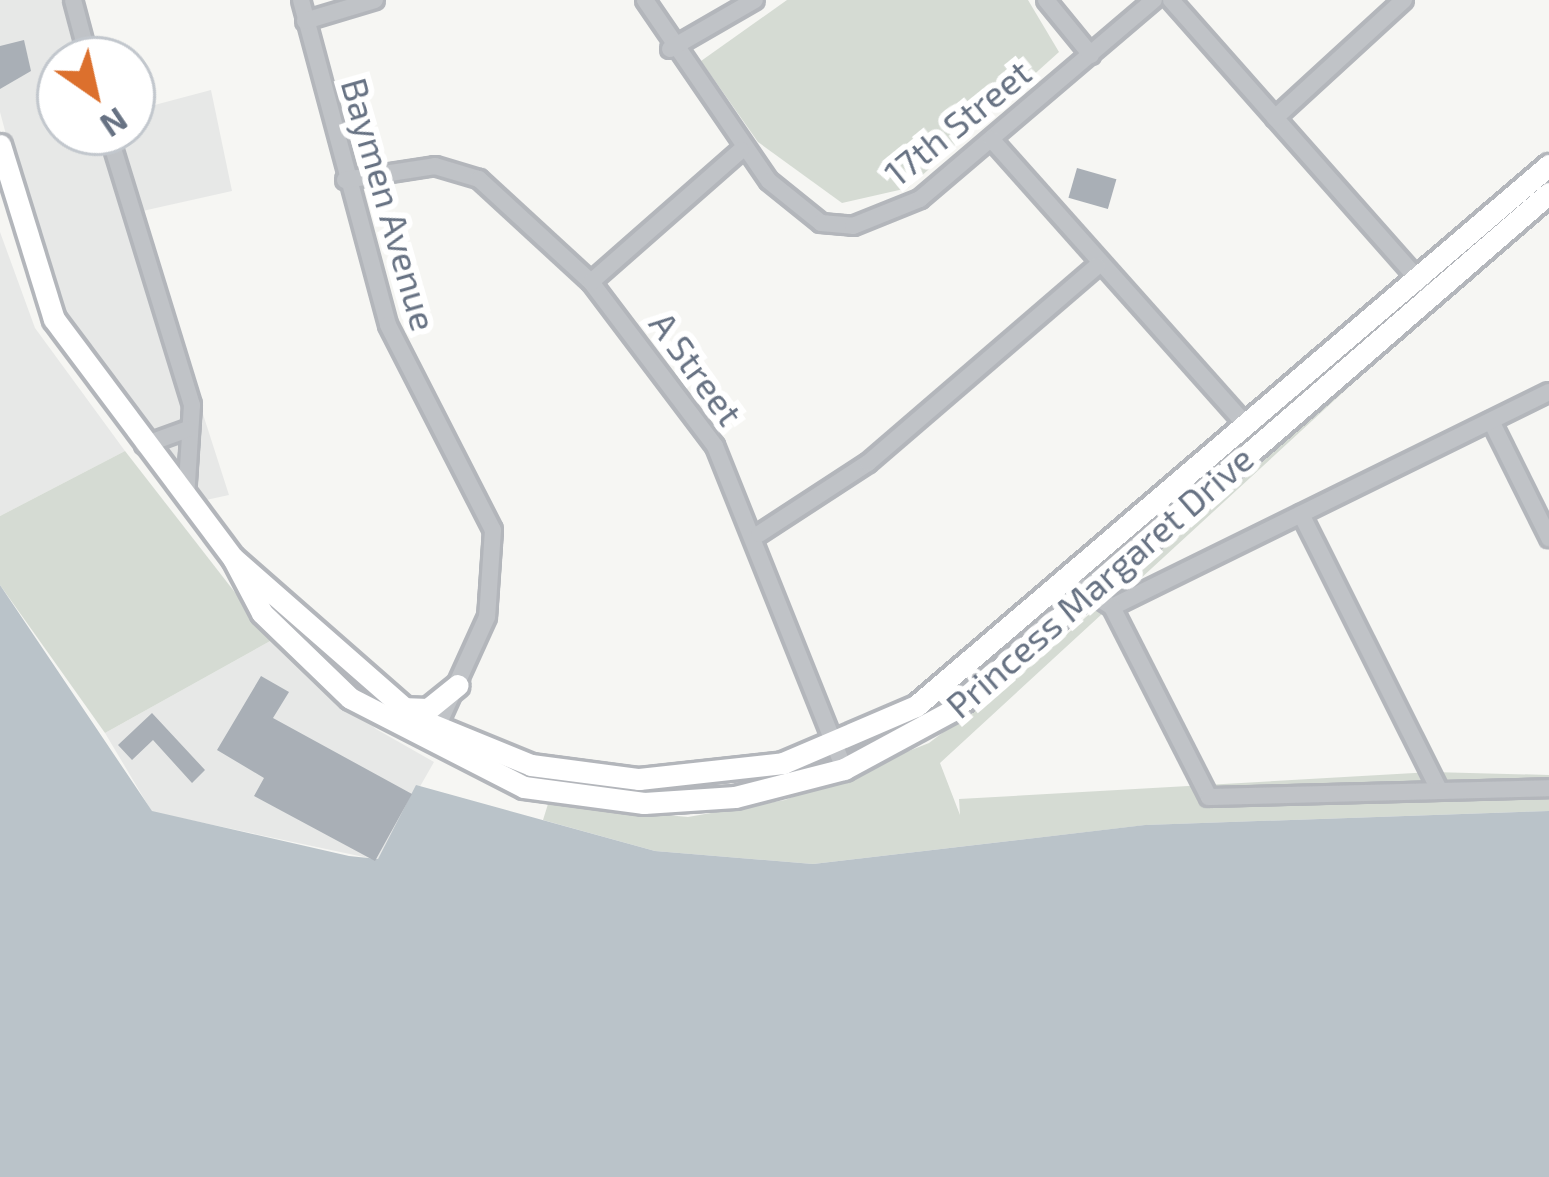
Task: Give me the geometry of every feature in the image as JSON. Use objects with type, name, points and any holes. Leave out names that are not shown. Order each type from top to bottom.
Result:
[{"type":"main road","name":"Princess Margaret Drive","points":[[0,145],[54,319],[233,558],[289,644],[432,737],[524,787],[644,803],[735,797],[844,769],[953,710],[1246,425],[1549,193]]},
{"type":"main road","name":"Princess Margaret Drive","points":[[233,558],[432,737],[639,779],[730,774],[836,746],[916,706],[1079,587],[1426,288],[1549,164]]},
{"type":"main road","points":[[395,706],[428,709],[458,685]]},
{"type":"main road","points":[[458,685],[455,723],[476,747]]},
{"type":"street","points":[[73,0],[83,36]]},
{"type":"street","name":"Baymen Avenue","points":[[301,0],[345,180],[401,360],[478,485],[493,530],[491,601],[432,737]]},
{"type":"street","points":[[305,21],[375,0]]},
{"type":"street","name":"17th Street","points":[[645,0],[670,49],[740,150],[821,223],[853,226],[920,199],[1154,0]]},
{"type":"street","points":[[670,49],[755,0]]},
{"type":"street","points":[[1046,0],[1091,55]]},
{"type":"street","points":[[1172,0],[1426,288]]},
{"type":"street","points":[[1275,118],[1404,0]]},
{"type":"street","points":[[992,140],[1097,266],[1246,425]]},
{"type":"street","points":[[591,282],[740,150]]},
{"type":"street","points":[[115,156],[192,405],[186,498]]},
{"type":"street","name":"A Street","points":[[345,180],[435,166],[479,179],[591,282],[671,379],[758,534],[844,769]]},
{"type":"street","points":[[758,534],[868,463],[1097,266]]},
{"type":"street","points":[[1112,607],[1549,392]]},
{"type":"street","points":[[1491,421],[1549,538]]},
{"type":"street","points":[[144,445],[188,429]]},
{"type":"street","points":[[1301,514],[1439,789]]},
{"type":"street","points":[[1079,587],[1112,607],[1209,797],[1549,788]]},
{"type":"shaded area","points":[[0,0],[75,0],[86,36],[36,36],[36,156],[156,156],[156,105],[211,90],[232,191],[138,212],[229,495],[206,500],[118,401],[46,284],[0,112]]},
{"type":"shaded area","points":[[787,0],[1028,0],[1059,52],[908,188],[842,203],[758,142],[701,61]]},
{"type":"shaded area","points":[[1549,203],[940,763],[960,815],[959,799],[1432,772],[1549,775],[1549,811],[1146,825],[813,864],[655,851],[543,820],[548,804],[688,817],[785,800],[929,743],[1038,660]]},
{"type":"shaded area","points":[[0,232],[35,328],[125,451],[0,516]]},
{"type":"shaded area","points":[[125,451],[272,640],[105,733],[0,585],[0,516]]},
{"type":"shaded area","points":[[0,585],[152,811],[349,856],[378,859],[416,785],[655,851],[813,864],[1145,825],[1549,811],[1549,1177],[0,1177]]},
{"type":"shaded area","points":[[272,640],[376,729],[434,762],[378,860],[152,812],[105,733]]},
{"type":"building","points":[[24,40],[31,71],[0,89],[0,46]]},
{"type":"building","points":[[1077,168],[1116,179],[1108,209],[1068,198]]},
{"type":"building","points":[[261,676],[289,692],[273,718],[412,794],[375,861],[254,796],[264,778],[217,750]]},
{"type":"building","points":[[152,713],[205,770],[192,783],[153,740],[132,760],[118,745]]}]
